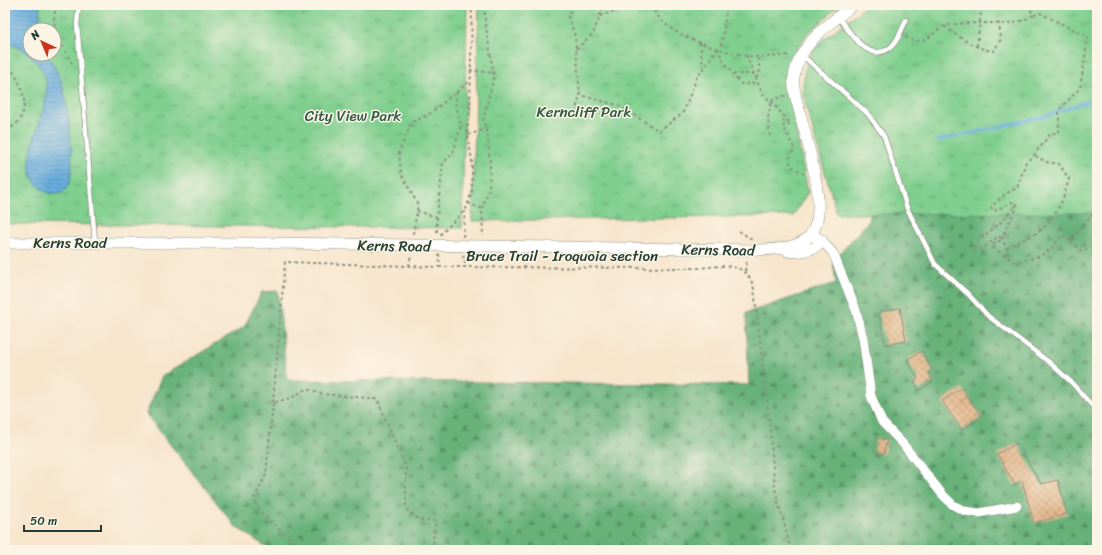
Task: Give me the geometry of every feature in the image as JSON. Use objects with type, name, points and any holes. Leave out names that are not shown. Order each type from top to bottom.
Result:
[{"type":"street","points":[[852,5],[822,30],[802,54],[794,76],[794,92],[811,152],[816,186],[818,220],[811,234],[822,241],[833,253],[856,310],[863,338],[871,396],[882,422],[902,444],[942,494],[953,505],[965,511],[979,513],[1017,506]]},
{"type":"street","name":"Kerns Road","points":[[5,243],[412,246],[438,242],[754,250],[783,249],[797,245],[811,234]]},
{"type":"street","name":"Kerns Road","points":[[783,249],[791,252],[811,249],[818,246],[822,241]]},
{"type":"lane","points":[[79,5],[77,24],[95,243]]},
{"type":"lane","points":[[838,17],[859,42],[870,51],[879,52],[888,49],[899,34],[906,20]]},
{"type":"lane","points":[[802,54],[867,112],[884,136],[907,208],[935,264],[968,294],[992,320],[1049,362],[1071,382],[1097,411]]},
{"type":"path","points":[[56,5],[54,18],[56,34],[73,67],[81,76]]},
{"type":"path","points":[[464,237],[466,209],[472,191],[472,160],[468,135],[472,5]]},
{"type":"path","points":[[483,238],[482,209],[489,189],[490,164],[486,129],[483,120],[492,90],[493,73],[485,20],[485,5]]},
{"type":"path","points":[[573,5],[568,17],[575,36],[580,95],[575,113]]},
{"type":"path","points":[[576,50],[593,34],[604,5]]},
{"type":"path","points":[[600,16],[633,5]]},
{"type":"path","points":[[652,5],[658,18],[664,24],[700,42],[717,48],[746,55],[758,56],[802,54]]},
{"type":"path","points":[[580,95],[618,105],[659,131],[682,113],[697,77],[722,43],[727,5]]},
{"type":"path","points":[[977,46],[982,5]]},
{"type":"path","points":[[1027,5],[1034,15]]},
{"type":"path","points":[[899,34],[911,40],[924,40],[933,36],[938,29],[945,26],[980,23],[1016,23],[1040,13],[1088,37],[1080,88],[1059,110],[1059,132],[1050,134],[1034,155],[1026,162],[1017,188],[1005,194],[991,207],[994,211],[1012,202],[1017,204],[1015,206],[1017,208],[1005,230],[1002,240]]},
{"type":"path","points":[[945,26],[955,35],[987,51],[994,51],[1001,39],[999,23]]},
{"type":"path","points":[[700,42],[703,68]]},
{"type":"path","points":[[717,48],[724,62],[741,84],[758,83]]},
{"type":"path","points":[[746,55],[763,95],[771,101],[788,121],[783,121],[790,124],[787,126],[784,125],[783,128],[792,142],[793,153],[788,159],[791,166],[795,170]]},
{"type":"path","points":[[756,78],[760,71],[758,56]]},
{"type":"path","points":[[5,62],[17,78],[22,92],[24,108],[16,124],[5,132]]},
{"type":"path","points":[[470,70],[493,73]]},
{"type":"path","points":[[733,74],[754,74]]},
{"type":"path","points":[[409,266],[418,205],[401,173],[399,152],[412,122],[427,116],[470,81]]},
{"type":"path","points":[[440,266],[437,217],[442,163],[453,153],[461,126],[455,102],[456,91]]},
{"type":"path","points":[[771,101],[794,92]]},
{"type":"path","points":[[770,136],[768,119],[771,101]]},
{"type":"path","points":[[468,135],[486,129]]},
{"type":"path","points":[[1007,248],[1015,242],[1030,237],[1052,221],[1062,203],[1069,179],[1060,164],[1046,162],[1034,155]]},
{"type":"path","points":[[468,203],[482,209]]},
{"type":"path","points":[[1006,257],[1007,248],[999,236],[983,248],[974,251],[976,244],[1001,222],[1015,206]]},
{"type":"path","points":[[438,242],[466,209]]},
{"type":"path","points":[[417,210],[437,217]]},
{"type":"path","points":[[1071,241],[1093,213],[1097,220]]},
{"type":"path","points":[[1002,240],[994,243],[993,248],[1014,262],[1039,257],[1052,249],[1062,235],[1071,241],[1081,251],[1097,246]]},
{"type":"path","name":"Bruce Trail - Iroquoia section","points":[[273,403],[285,262],[409,266],[699,268],[726,265],[744,270],[752,279],[754,289],[769,419],[775,489],[791,550]]},
{"type":"path","points":[[319,550],[318,547],[303,550],[262,514],[254,499],[266,475],[273,403],[293,397],[306,389],[323,394],[377,399],[406,468],[406,509],[419,520],[436,521],[433,540],[434,550]]},
{"type":"green space","name":"City View Park","points":[[5,5],[467,5],[462,228],[5,224]]},
{"type":"green space","name":"Kerncliff Park","points":[[479,5],[840,5],[807,34],[791,58],[786,80],[808,192],[793,216],[472,221]]},
{"type":"green space","points":[[867,5],[1097,5],[1097,213],[837,214],[802,92],[805,69],[814,47]]},
{"type":"green space","points":[[1097,68],[1097,550],[271,550],[236,527],[146,414],[162,376],[244,327],[262,292],[278,291],[287,380],[749,385],[746,313],[836,283],[833,261],[868,222],[871,198]]},
{"type":"water","points":[[5,5],[40,5],[39,22],[22,22],[22,50],[5,41]]},
{"type":"water","points":[[36,62],[51,62],[59,76],[64,93],[70,132],[72,160],[70,181],[67,188],[62,193],[50,193],[44,190],[38,186],[31,174],[30,161],[32,148],[45,103],[46,89],[44,75]]},
{"type":"building","points":[[900,308],[906,341],[885,345],[879,312]]},
{"type":"building","points":[[922,351],[933,371],[929,373],[933,382],[919,390],[914,381],[918,379],[907,359]]},
{"type":"building","points":[[962,388],[982,417],[962,430],[942,401]]},
{"type":"building","points":[[876,438],[887,440],[884,454],[874,452]]},
{"type":"building","points":[[1017,443],[1041,484],[1058,480],[1067,514],[1034,523],[1022,481],[1015,485],[997,454]]},
{"type":"waterway","points":[[936,141],[1042,117],[1097,98]]}]
